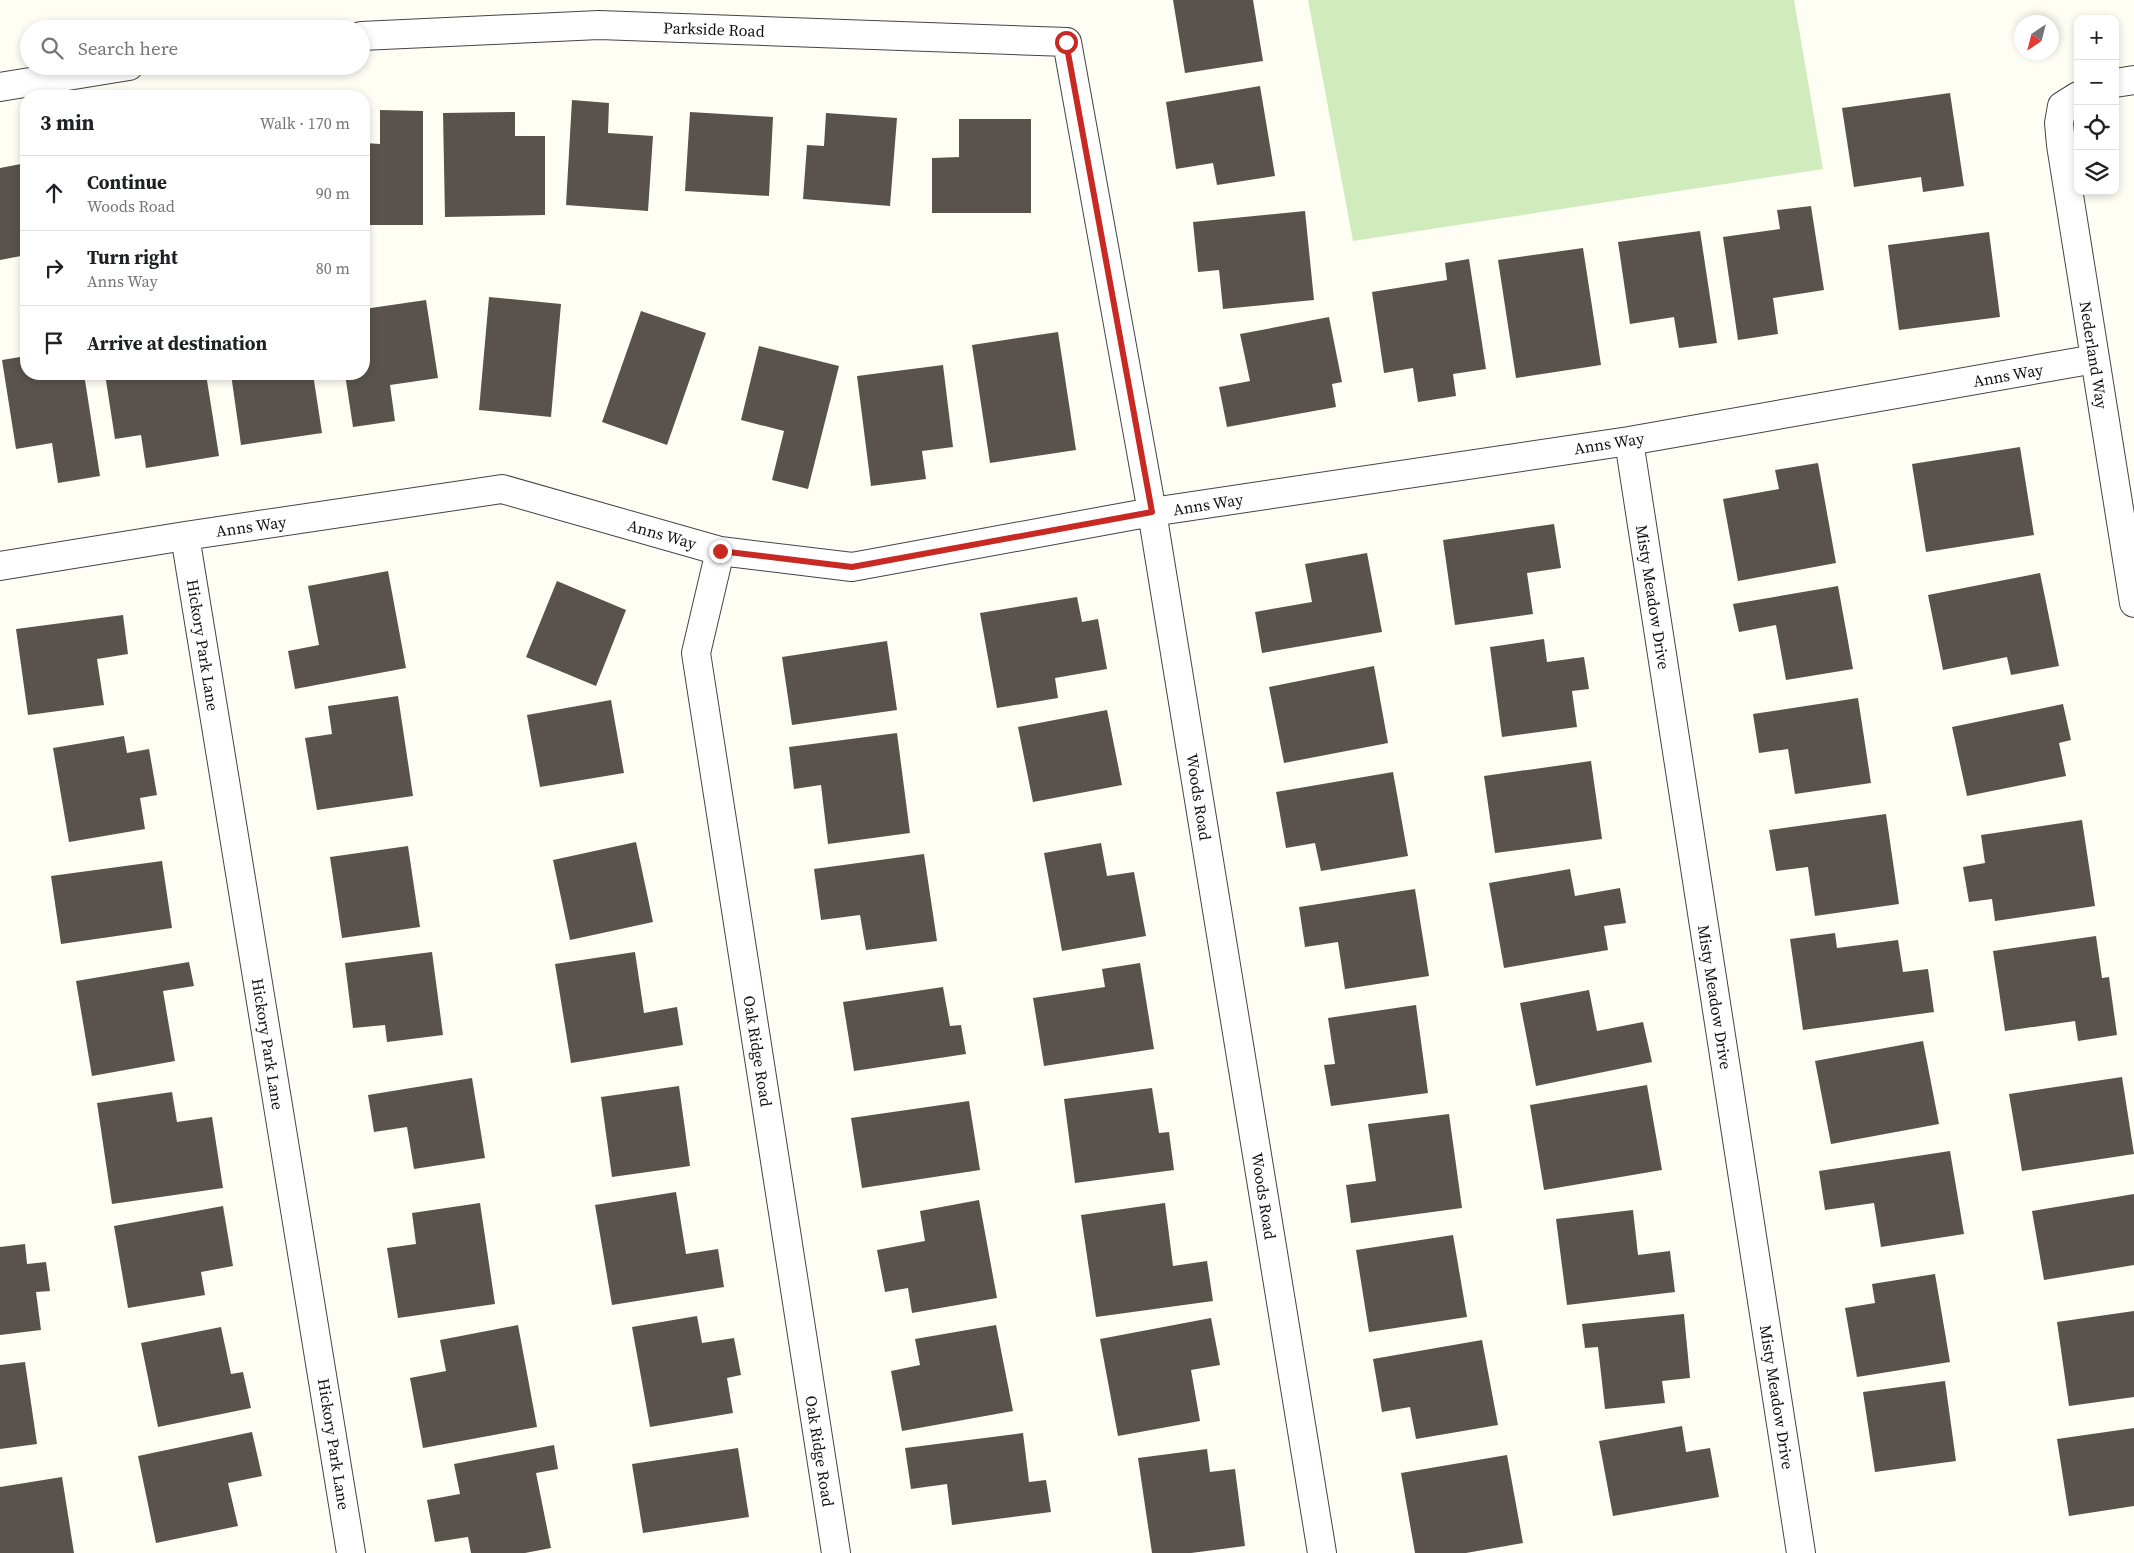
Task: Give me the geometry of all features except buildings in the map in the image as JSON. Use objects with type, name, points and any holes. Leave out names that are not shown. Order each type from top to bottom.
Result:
[{"type":"street","name":"Parkside Road","points":[[370,36],[599,25],[1066,42]]},
{"type":"street","name":"Woods Road","points":[[1066,42],[1152,512],[1322,1553]]},
{"type":"street","points":[[0,87],[74,75]]},
{"type":"street","points":[[2119,82],[2134,80]]},
{"type":"street","name":"Nederland Way","points":[[2070,101],[2059,123],[2062,154],[2131,565],[2134,603]]},
{"type":"street","name":"Anns Way","points":[[0,566],[185,536],[502,489],[720,551],[852,567],[1152,512],[1629,440],[2095,359]]},
{"type":"street","name":"Misty Meadow Drive","points":[[1629,440],[1801,1553]]},
{"type":"street","name":"Hickory Park Lane","points":[[185,536],[351,1553]]},
{"type":"street","name":"Oak Ridge Road","points":[[720,551],[696,653],[836,1553]]},
{"type":"green space","points":[[1308,0],[1794,0],[1823,169],[1353,241]]},
{"type":"route","points":[[720,551],[852,567],[1152,512],[1066,42]]}]
